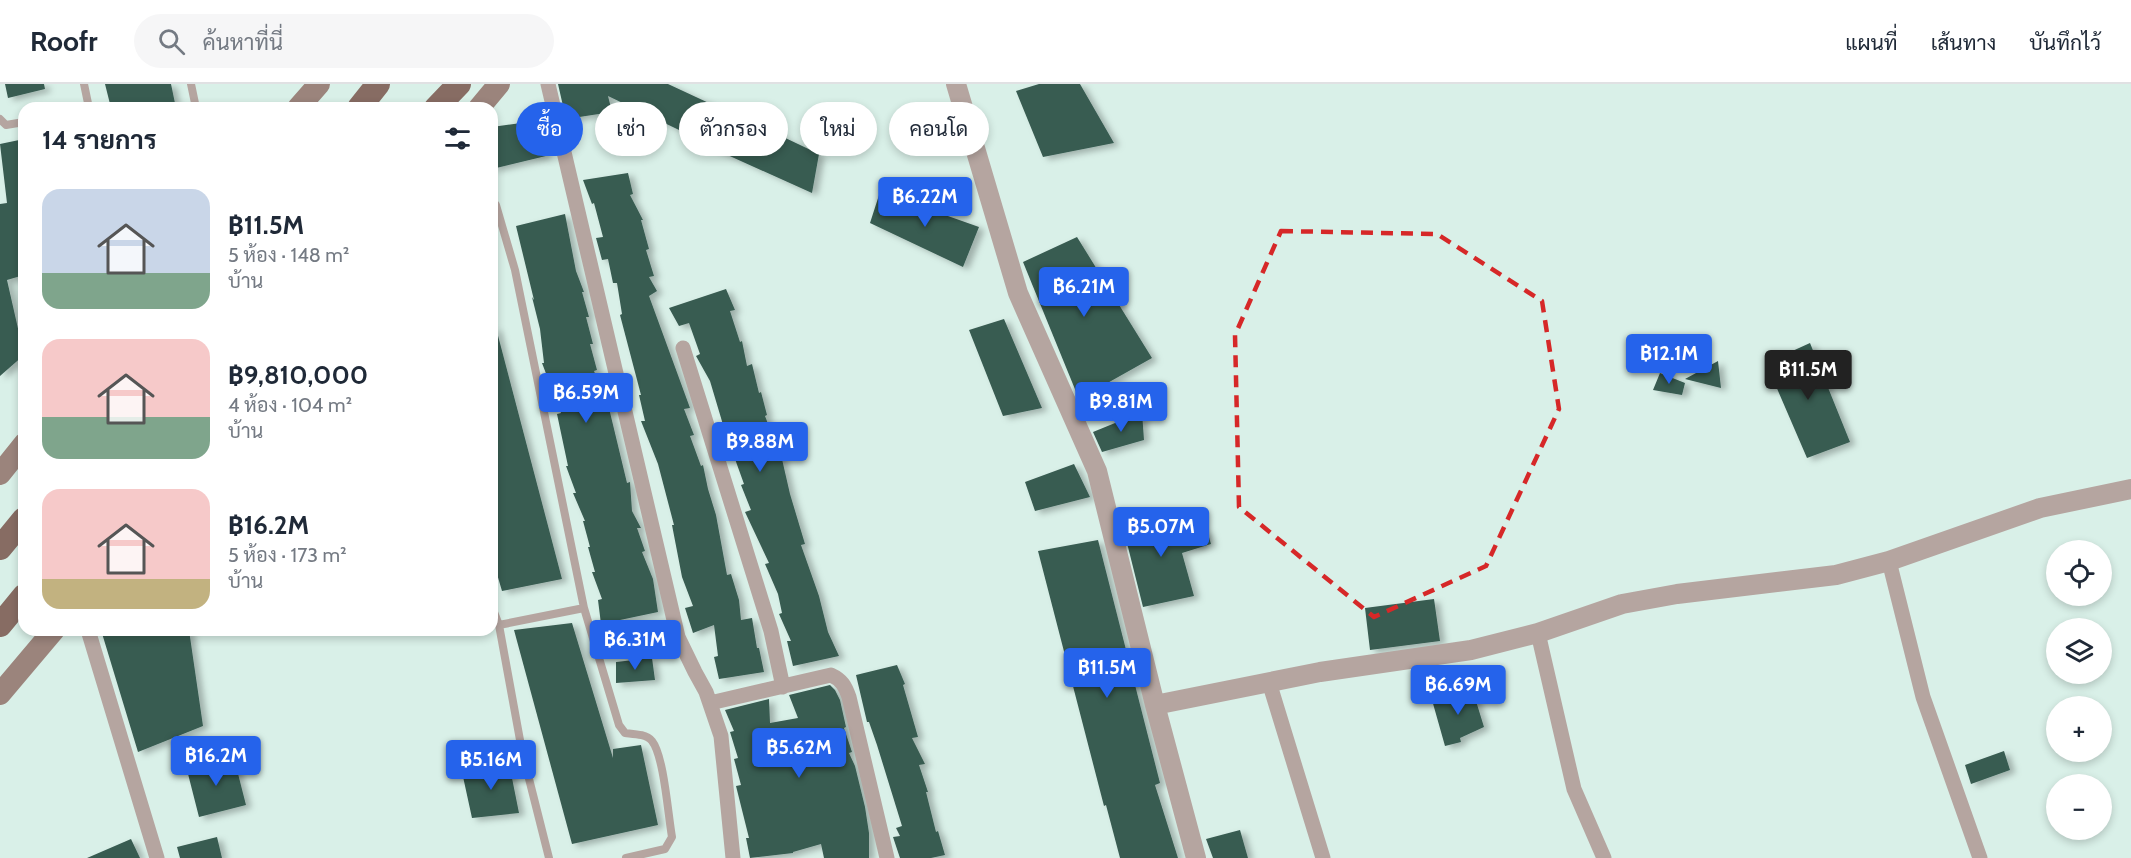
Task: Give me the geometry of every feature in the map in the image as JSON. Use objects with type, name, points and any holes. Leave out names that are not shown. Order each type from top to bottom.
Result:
[{"type":"main road","points":[[303,102],[319,84]]},
{"type":"main road","points":[[364,102],[378,84]]},
{"type":"main road","points":[[432,102],[446,84]]},
{"type":"main road","points":[[442,102],[459,84]]},
{"type":"main road","points":[[484,102],[500,84]]},
{"type":"main road","points":[[0,474],[18,452]]},
{"type":"main road","points":[[0,548],[18,526]]},
{"type":"main road","points":[[0,625],[18,603]]},
{"type":"main road","points":[[0,694],[49,636]]},
{"type":"street","points":[[548,84],[678,637],[706,692],[720,736],[733,858]]},
{"type":"street","points":[[957,84],[1018,293],[1097,471],[1155,705],[1196,858]]},
{"type":"street","points":[[683,348],[771,631],[783,687]]},
{"type":"street","points":[[1155,705],[1320,672],[1471,650],[1538,633],[1622,604],[1677,594],[1836,575],[1889,561],[2040,508],[2131,489]]},
{"type":"street","points":[[1889,561],[1923,697],[1980,858]]},
{"type":"street","points":[[1538,633],[1574,789],[1604,858]]},
{"type":"street","points":[[90,636],[157,858]]},
{"type":"street","points":[[710,703],[831,675],[845,685],[887,858]]},
{"type":"street","points":[[1269,682],[1323,858]]},
{"type":"lane","points":[[84,84],[88,102]]},
{"type":"lane","points":[[191,84],[195,102]]},
{"type":"lane","points":[[0,119],[6,125],[18,123]]},
{"type":"lane","points":[[498,212],[514,270],[584,608],[619,724],[625,733],[650,739],[659,753],[672,837],[665,849],[626,858]]},
{"type":"lane","points":[[549,858],[522,751],[499,625],[584,608]]},
{"type":"highlighted area","points":[[1281,231],[1437,234],[1542,301],[1559,409],[1486,566],[1374,617],[1239,507],[1235,335]]},
{"type":"building","points":[[5,84],[44,84],[45,89],[8,98]]},
{"type":"building","points":[[105,84],[171,84],[175,102],[110,102]]},
{"type":"building","points":[[558,84],[668,84],[707,102],[679,102],[679,130],[667,124],[667,102],[621,102],[608,96],[610,102],[595,102],[595,115],[583,116],[583,102],[562,102]]},
{"type":"building","points":[[1039,84],[1080,84],[1114,143],[1043,157],[1016,91]]},
{"type":"building","points":[[516,124],[516,156],[546,156],[498,168],[498,126]]},
{"type":"building","points":[[788,139],[800,145],[800,156],[819,156],[812,193],[730,156],[788,156]]},
{"type":"building","points":[[18,140],[18,277],[7,280],[18,329],[18,360],[0,376],[0,204],[7,203],[0,144]]},
{"type":"building","points":[[628,173],[633,194],[630,195],[643,220],[641,220],[649,249],[646,250],[654,276],[649,277],[657,291],[649,296],[690,408],[684,409],[694,435],[690,436],[701,466],[703,465],[716,515],[727,575],[731,574],[739,600],[741,620],[752,618],[764,672],[719,679],[714,657],[718,656],[714,625],[693,633],[685,608],[693,606],[682,577],[672,525],[674,525],[658,464],[641,421],[645,421],[639,395],[641,395],[620,315],[622,314],[617,283],[613,283],[608,259],[602,260],[596,238],[603,237],[594,203],[592,204],[583,180]]},
{"type":"building","points":[[880,192],[979,227],[963,267],[870,223]]},
{"type":"building","points":[[565,214],[576,271],[584,292],[582,292],[589,317],[586,317],[593,344],[590,344],[597,370],[594,371],[608,404],[627,483],[630,482],[632,511],[641,528],[637,528],[645,551],[642,552],[653,579],[658,612],[601,624],[598,600],[602,599],[592,572],[595,572],[588,547],[590,547],[583,521],[585,521],[573,493],[576,493],[566,466],[568,466],[557,414],[561,413],[542,363],[544,363],[540,329],[516,226]]},
{"type":"building","points":[[1077,237],[1152,358],[1079,399],[1023,262]]},
{"type":"building","points":[[726,289],[735,310],[730,311],[740,342],[742,341],[747,366],[752,364],[767,415],[765,416],[777,447],[779,446],[805,544],[801,545],[819,596],[828,632],[839,656],[793,666],[787,641],[791,641],[779,614],[782,613],[778,594],[765,564],[769,563],[745,512],[751,510],[741,485],[744,484],[735,459],[738,458],[727,427],[724,428],[710,381],[696,356],[700,354],[689,323],[679,326],[669,308]]},
{"type":"building","points":[[1004,319],[1042,408],[1003,416],[969,330]]},
{"type":"building","points":[[498,336],[562,579],[502,591],[498,577]]},
{"type":"building","points":[[1810,343],[1850,442],[1807,458],[1766,363]]},
{"type":"building","points":[[1718,361],[1721,388],[1685,379]]},
{"type":"building","points":[[1660,373],[1685,383],[1682,395],[1653,390]]},
{"type":"building","points":[[1142,412],[1144,440],[1102,452],[1093,432]]},
{"type":"building","points":[[1074,464],[1090,497],[1035,511],[1025,482]]},
{"type":"building","points":[[1168,510],[1179,538],[1207,530],[1211,544],[1182,553],[1194,596],[1143,607],[1122,523]]},
{"type":"building","points":[[1098,540],[1160,783],[1155,785],[1178,858],[1120,858],[1106,805],[1104,806],[1038,551]]},
{"type":"building","points":[[1434,599],[1440,641],[1370,650],[1365,608]]},
{"type":"building","points":[[572,623],[613,758],[613,749],[641,745],[658,825],[572,844],[514,630]]},
{"type":"building","points":[[103,636],[190,636],[203,726],[138,752]]},
{"type":"building","points":[[652,658],[655,680],[616,683],[616,662]]},
{"type":"building","points":[[897,665],[905,684],[903,685],[918,737],[912,738],[925,764],[919,765],[928,792],[926,792],[936,832],[938,831],[945,855],[931,858],[900,858],[893,837],[900,836],[896,828],[902,826],[877,745],[869,722],[867,722],[856,675]]},
{"type":"building","points":[[830,685],[840,700],[846,727],[844,728],[852,752],[849,753],[855,766],[865,807],[869,833],[869,858],[824,858],[821,844],[793,853],[750,858],[746,838],[749,838],[736,786],[741,785],[734,759],[738,758],[730,732],[734,731],[725,710],[769,699],[770,723],[798,718],[789,695]]},
{"type":"building","points":[[1472,688],[1484,727],[1460,738],[1461,742],[1445,746],[1432,700]]},
{"type":"building","points":[[2004,751],[2010,770],[1971,784],[1965,765]]},
{"type":"building","points":[[234,758],[246,805],[199,817],[187,770]]},
{"type":"building","points":[[509,763],[519,813],[472,818],[462,772]]},
{"type":"building","points":[[1240,830],[1248,858],[1213,858],[1206,839]]},
{"type":"building","points":[[217,837],[222,858],[180,858],[177,847]]},
{"type":"building","points":[[131,839],[140,858],[87,858]]}]
